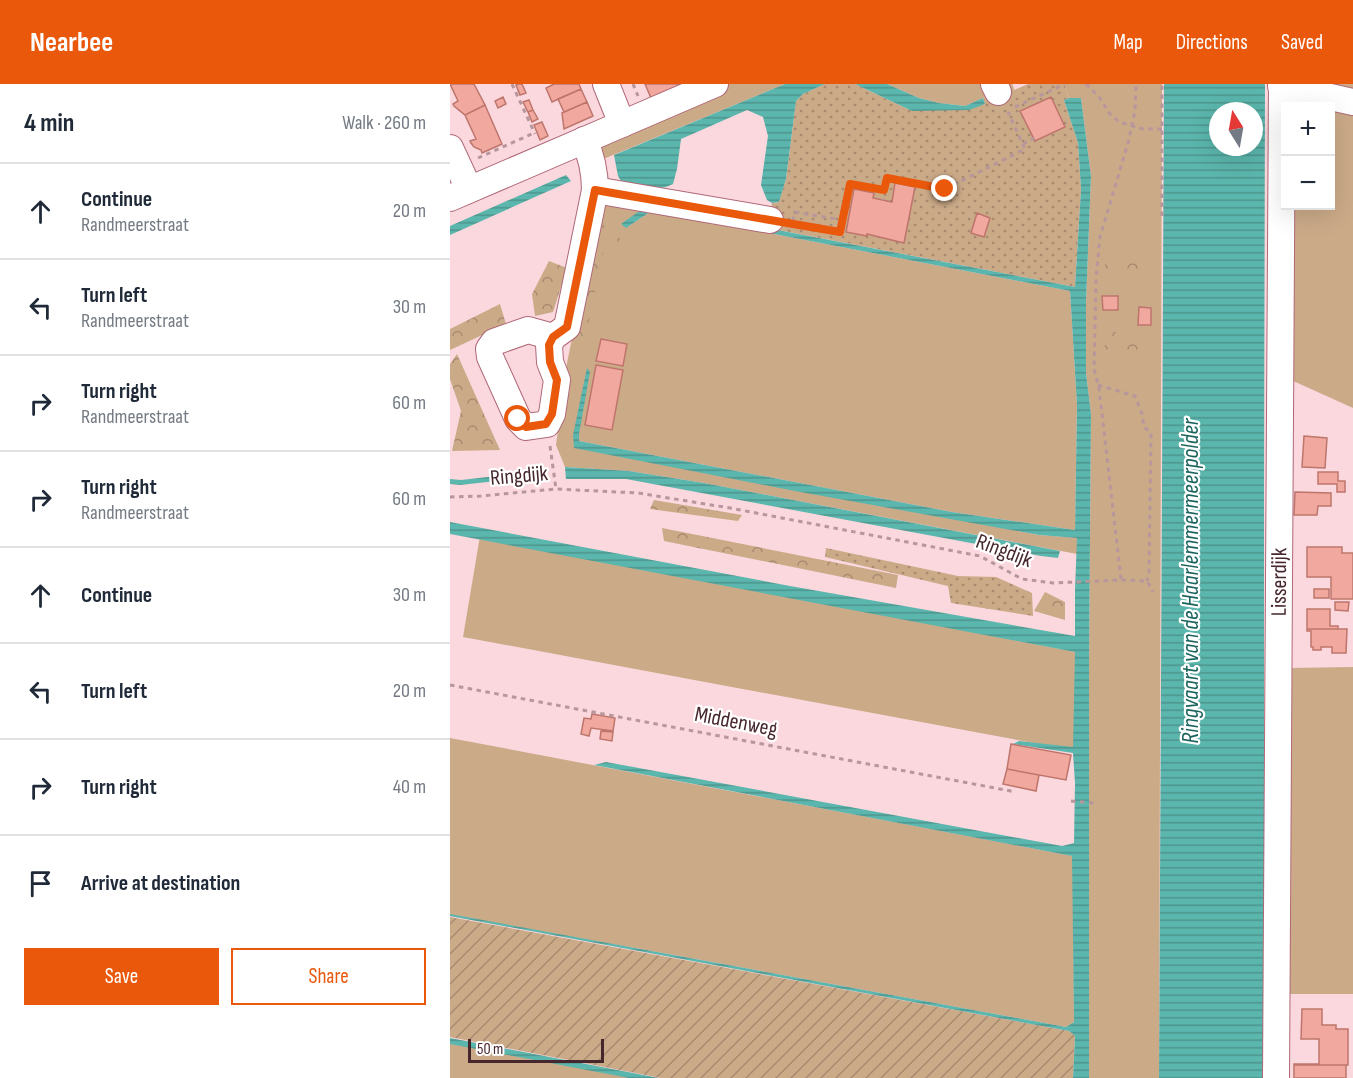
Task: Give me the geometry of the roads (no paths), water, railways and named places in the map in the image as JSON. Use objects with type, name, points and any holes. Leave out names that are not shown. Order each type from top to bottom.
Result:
[{"type":"street","points":[[606,84],[622,124]]},
{"type":"street","points":[[457,175],[545,157],[715,84]]},
{"type":"street","points":[[1282,85],[1353,102]]},
{"type":"street","name":"Lisserdijk","points":[[1276,1078],[1282,85]]},
{"type":"street","points":[[553,337],[528,330],[494,342],[489,349],[490,357],[518,419],[526,427],[546,424],[552,414],[557,380],[550,362],[549,345],[553,337],[567,327],[595,190],[591,156],[584,140]]},
{"type":"street","points":[[595,190],[781,222]]},
{"type":"water","points":[[785,84],[825,84],[803,94],[796,101],[786,179],[779,202],[772,203],[767,200],[761,185],[768,136],[763,117],[747,110],[681,139],[673,184],[655,189],[624,186],[618,176],[614,155]]},
{"type":"water","points":[[855,84],[887,84],[919,98],[939,103],[965,106],[983,98],[985,104],[969,110],[912,111]]},
{"type":"water","name":"Ringvaart van de Haarlemmermeerpolder","points":[[1164,84],[1265,84],[1264,1078],[1159,1078]]},
{"type":"water","points":[[1081,98],[1091,176],[1086,302],[1086,373],[1091,414],[1089,1078],[1073,1078],[1075,1036],[1069,1031],[450,916],[450,914],[1066,1027],[1074,1022],[1072,856],[594,765],[606,762],[1062,846],[1074,843],[1073,753],[1013,744],[1019,741],[1073,747],[1075,652],[450,534],[450,522],[790,586],[1075,636],[1077,538],[1039,535],[574,448],[573,435],[587,368],[590,372],[579,441],[952,512],[1075,530],[1077,405],[1070,291],[665,213],[650,212],[626,228],[621,224],[638,212],[657,207],[1075,287],[1081,189],[1078,143],[1064,100]]},
{"type":"water","points":[[566,175],[571,181],[450,235],[450,226]]},
{"type":"water","points":[[565,467],[629,471],[704,483],[1060,551],[1058,558],[1041,556],[626,479],[566,479]]},
{"type":"water","points":[[542,471],[542,476],[460,485],[450,484],[450,479],[461,480]]},
{"type":"water","points":[[450,1038],[659,1078],[629,1078],[450,1044]]}]
